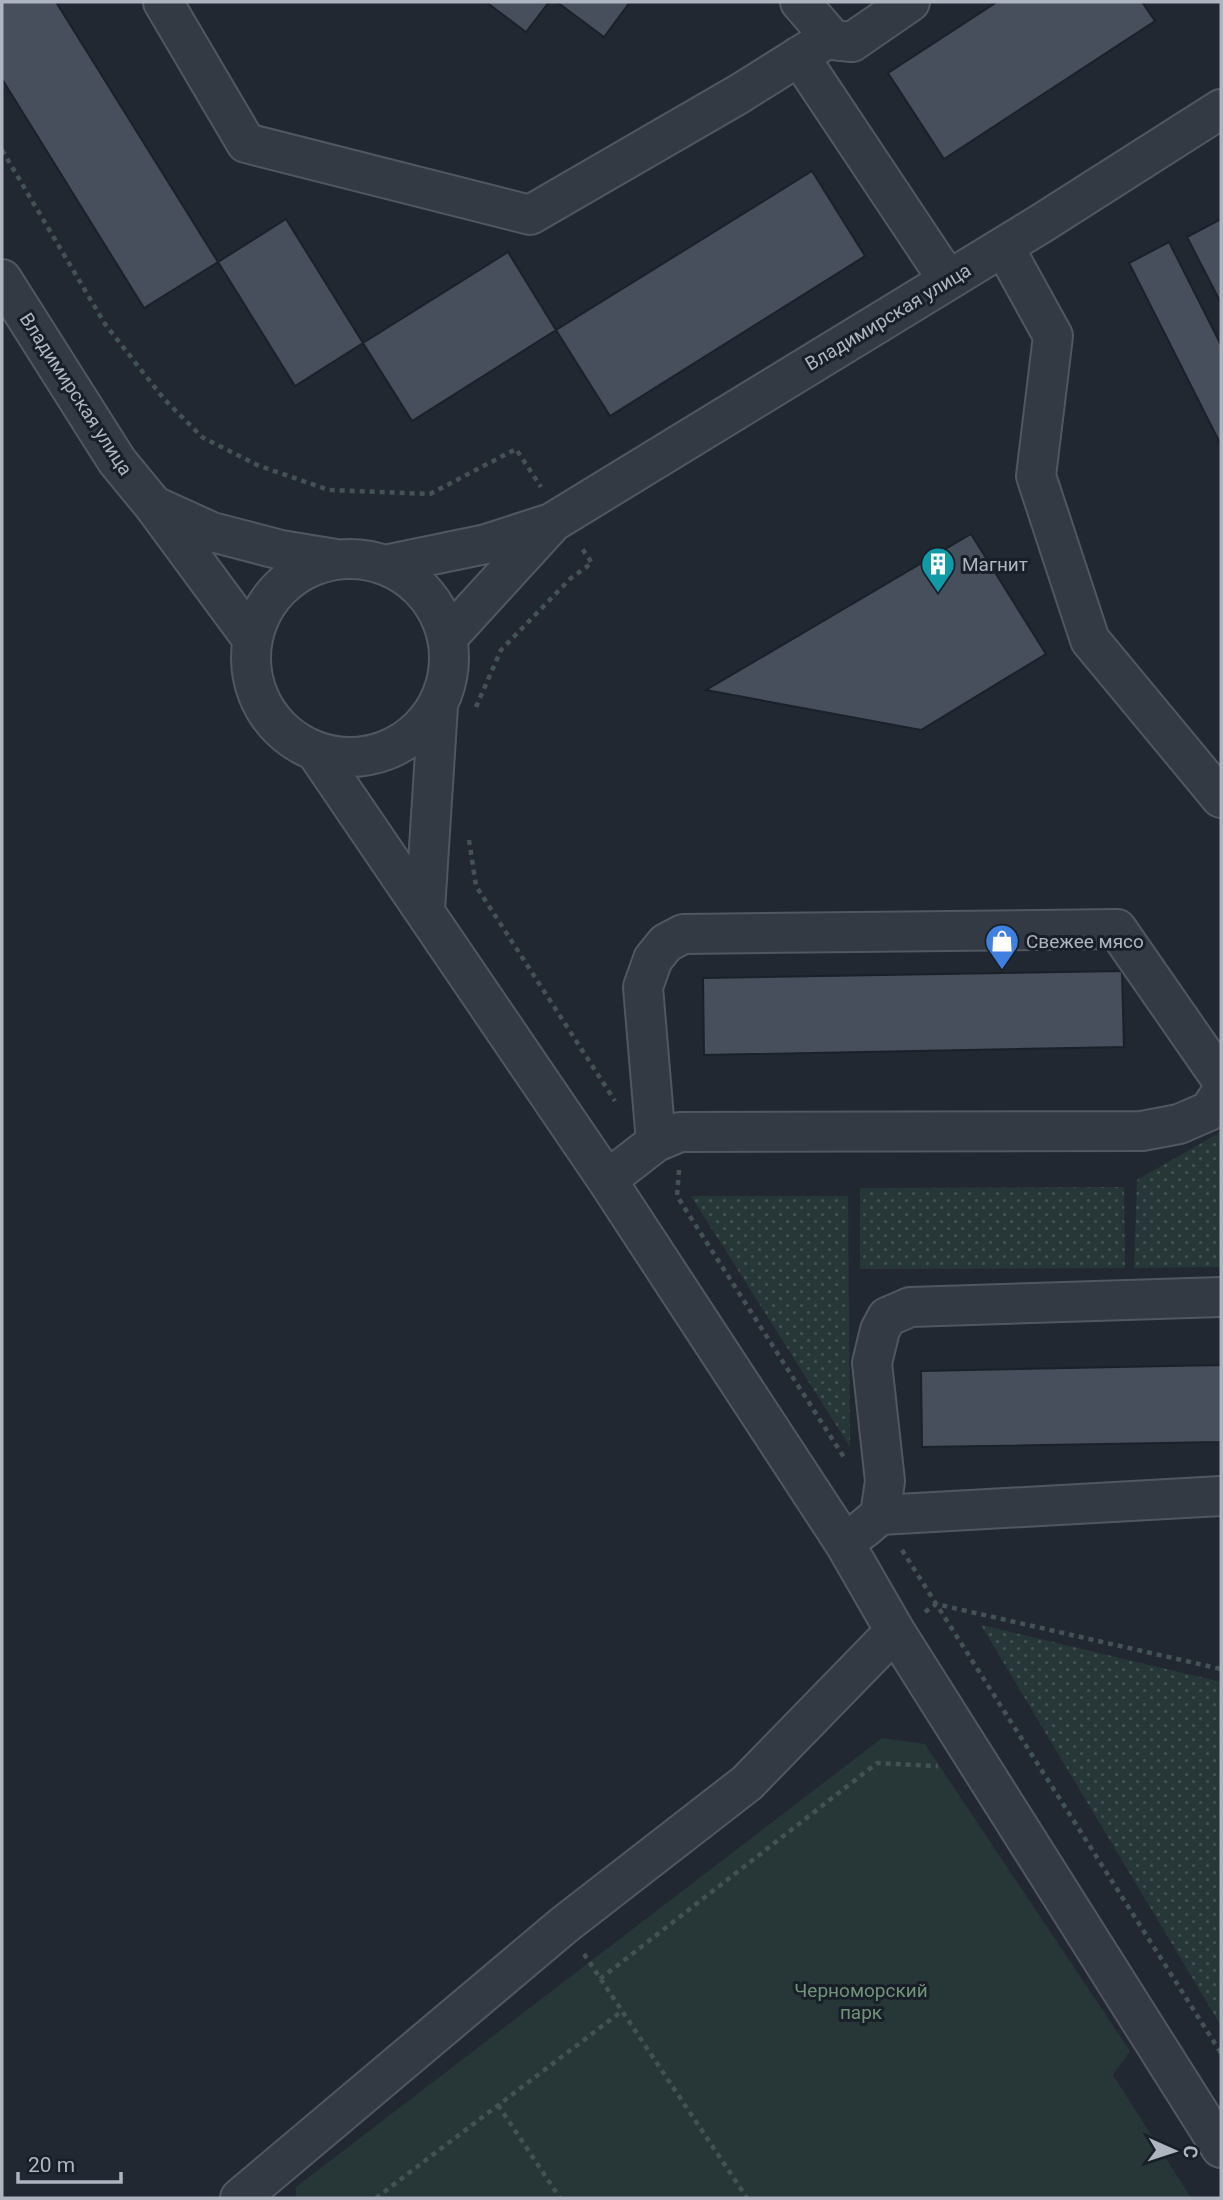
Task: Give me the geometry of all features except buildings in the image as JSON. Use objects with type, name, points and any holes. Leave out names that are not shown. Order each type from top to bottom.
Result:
[{"type":"street","points":[[163,2],[246,143],[530,215],[815,47],[833,40],[852,42],[910,2]]},
{"type":"street","points":[[800,2],[815,47],[948,280]]},
{"type":"street","name":"Владимирская улица","points":[[389,564],[486,544],[553,522],[1004,247],[1221,109]]},
{"type":"street","points":[[1004,247],[1054,336],[1036,476],[1090,640],[1221,798]]},
{"type":"street","name":"Владимирская улица","points":[[2,279],[90,422],[117,461],[155,506],[251,639]]},
{"type":"street","name":"Владимирская улица","points":[[155,506],[212,532],[281,550],[336,559]]},
{"type":"street","name":"Владимирская улица","points":[[448,637],[553,522]]},
{"type":"street","points":[[425,911],[438,706],[449,673],[448,637],[435,605],[411,578],[389,564],[363,558],[336,559],[310,566],[272,596],[251,639],[251,674],[263,708],[285,735],[316,752],[362,758],[406,741],[438,706]]},
{"type":"street","points":[[316,752],[607,1180],[845,1544],[895,1631],[1221,2147]]},
{"type":"street","points":[[656,1142],[643,987],[653,959],[666,943],[683,934],[1117,929],[1221,1079]]},
{"type":"street","points":[[607,1180],[656,1142],[680,1132],[1142,1130],[1179,1124],[1209,1111],[1221,1093]]},
{"type":"street","points":[[880,1515],[885,1481],[872,1363],[880,1330],[887,1317],[911,1307],[1221,1297]]},
{"type":"street","points":[[845,1544],[880,1515],[1221,1496]]},
{"type":"street","points":[[251,2195],[564,1925],[747,1783],[895,1631]]},
{"type":"path","points":[[2,150],[105,324]]},
{"type":"path","points":[[895,1631],[936,1604],[1221,1670]]},
{"type":"path","points":[[600,1979],[877,1763],[936,1767],[1005,1713]]},
{"type":"path","points":[[564,1925],[747,2198]]},
{"type":"path","points":[[376,2198],[622,2011]]},
{"type":"path","points":[[498,2105],[559,2198]]},
{"type":"green space","points":[[1221,1132],[1221,1267],[1134,1268],[1137,1180]]},
{"type":"green space","points":[[1124,1187],[1125,1268],[860,1269],[860,1188]]},
{"type":"green space","points":[[691,1196],[848,1196],[850,1447]]},
{"type":"green space","points":[[981,1625],[1221,1682],[1220,2024]]},
{"type":"green space","name":"Черноморский парк","points":[[882,1738],[925,1744],[1130,2051],[1113,2075],[1191,2198],[296,2198],[296,2187]]},
{"type":"place","name":"Магнит","points":[[938,594]]},
{"type":"place","name":"Свежее мясо","points":[[1002,971]]}]
